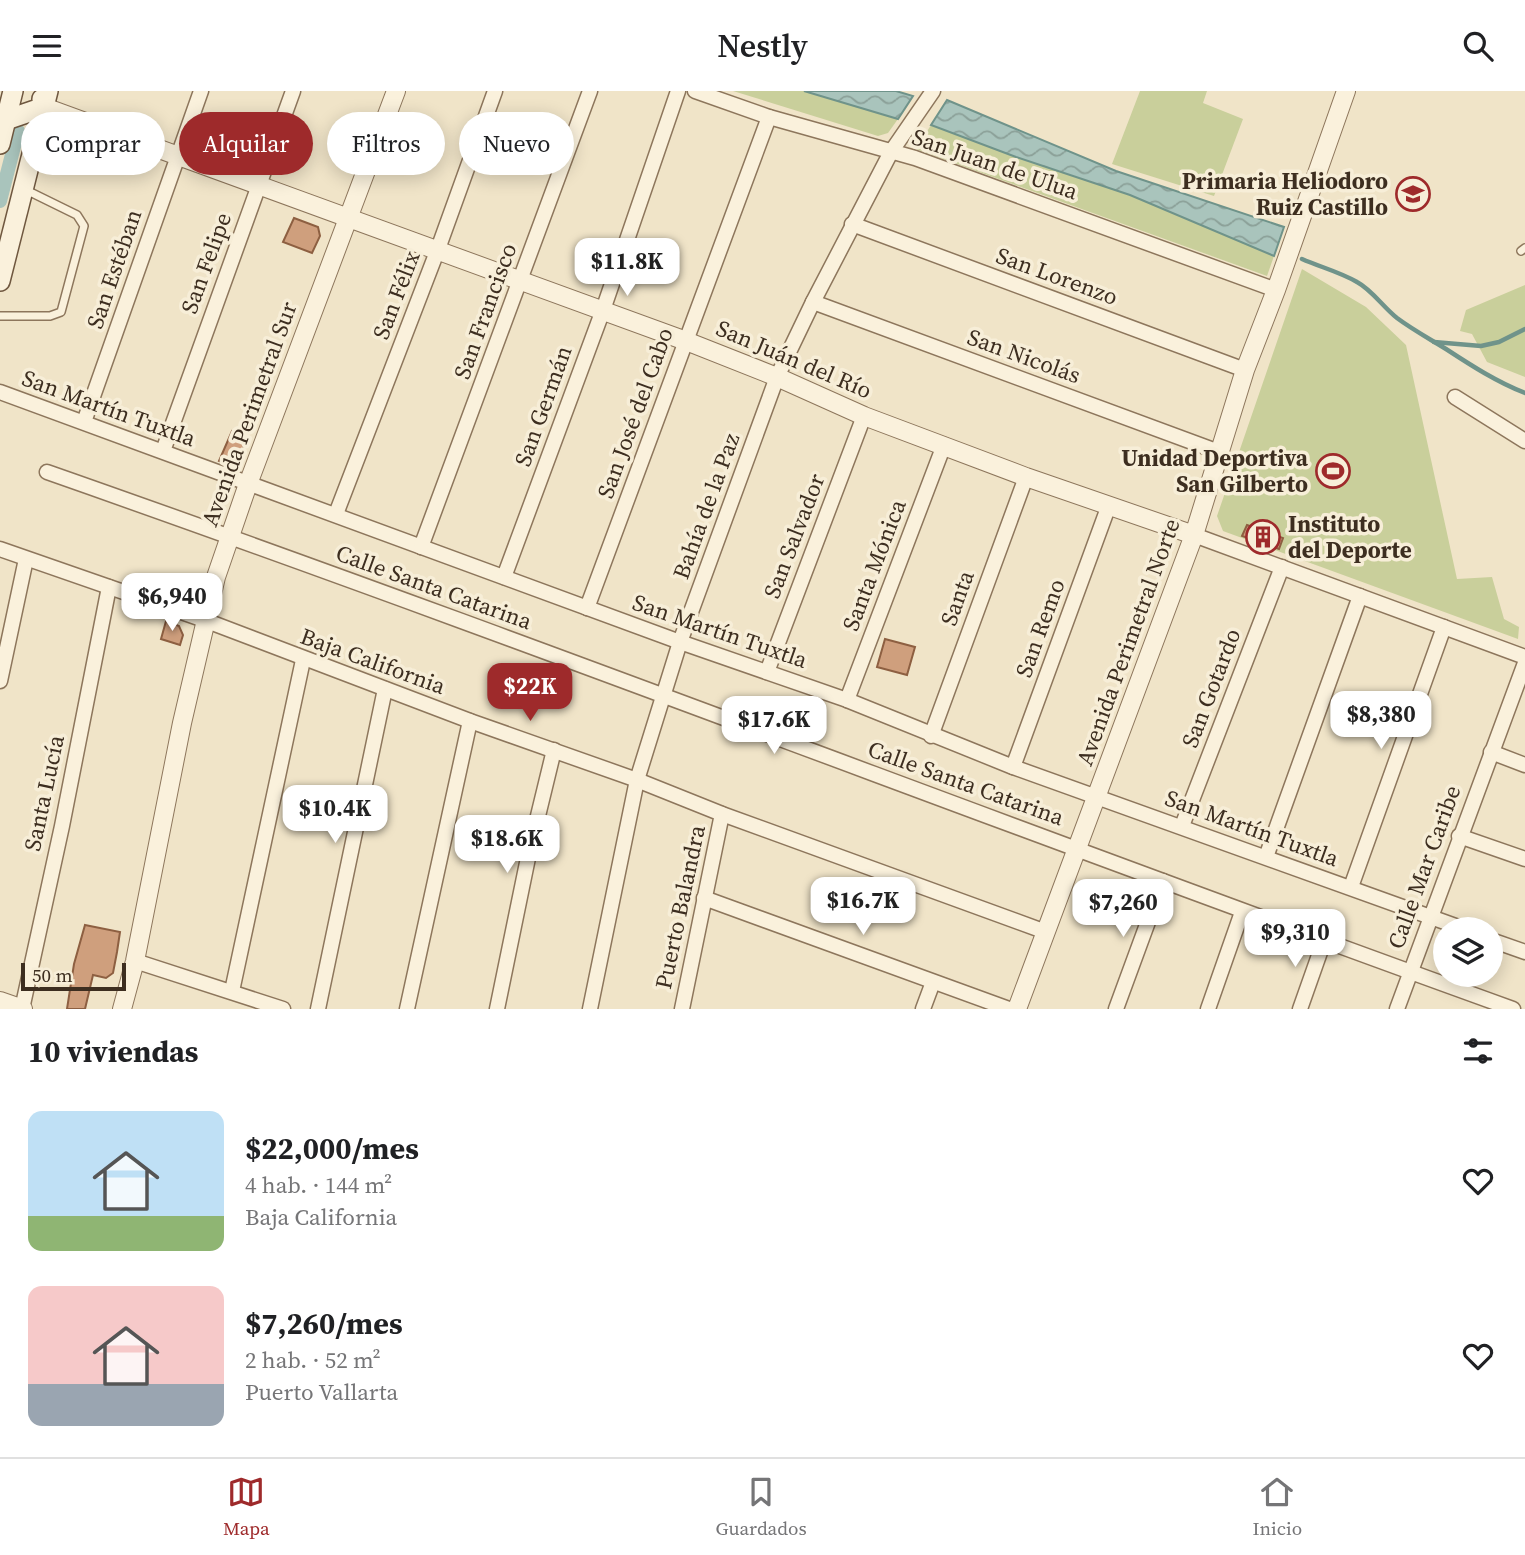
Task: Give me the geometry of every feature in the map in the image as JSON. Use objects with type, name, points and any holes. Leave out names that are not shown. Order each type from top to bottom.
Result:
[{"type":"main road","points":[[0,144],[13,91]]},
{"type":"main road","points":[[6,120],[44,96]]},
{"type":"main road","points":[[0,281],[44,96]]},
{"type":"street","name":"San Estéban","points":[[83,422],[201,91]]},
{"type":"street","name":"San Felipe","points":[[163,451],[293,91]]},
{"type":"street","name":"Avenida Perimetral Sur","points":[[122,1009],[135,961],[183,723],[216,577],[248,484],[396,91]]},
{"type":"street","name":"San Félix","points":[[336,514],[438,249],[495,91]]},
{"type":"street","name":"San Francisco","points":[[421,547],[590,91]]},
{"type":"street","name":"San Germán","points":[[504,577],[603,310],[678,91]]},
{"type":"street","name":"San Juan de Ulua","points":[[695,91],[769,117],[915,158],[1276,290]]},
{"type":"street","name":"Bahía de la Paz","points":[[590,1009],[637,780],[680,642],[777,377],[852,224],[891,152],[933,91]]},
{"type":"street","name":"Avenida Perimetral Norte","points":[[1017,1009],[1194,535],[1245,370],[1346,91]]},
{"type":"street","name":"San Juán del Río","points":[[44,96],[178,156],[686,341],[777,377],[864,416],[1026,477],[1282,566],[1444,627],[1524,664]]},
{"type":"street","name":"San José del Cabo","points":[[587,608],[769,117]]},
{"type":"street","name":"San Lorenzo","points":[[852,224],[1245,370]]},
{"type":"street","name":"San Nicolás","points":[[813,302],[1219,452]]},
{"type":"street","name":"San Martín Tuxtla","points":[[0,392],[680,642],[847,700],[1013,767],[1431,917]]},
{"type":"street","points":[[1455,397],[1525,441]]},
{"type":"street","name":"San Salvador","points":[[767,672],[864,416]]},
{"type":"street","name":"Santa Mónica","points":[[847,700],[944,445]]},
{"type":"street","name":"Calle Santa Catarina","points":[[47,472],[1078,848],[1242,912],[1513,1009]]},
{"type":"street","name":"Santa","points":[[931,736],[1026,477]]},
{"type":"street","name":"San Remo","points":[[1013,767],[1109,505]]},
{"type":"street","name":"Baja California","points":[[0,549],[206,621],[303,660],[637,780],[722,814],[1046,932]]},
{"type":"street","points":[[0,681],[26,559]]},
{"type":"street","name":"San Gotardo","points":[[1182,826],[1282,566]]},
{"type":"street","name":"Santa Lucía","points":[[22,1009],[62,826],[109,587]]},
{"type":"street","points":[[1266,857],[1360,596]]},
{"type":"street","points":[[1351,887],[1444,627]]},
{"type":"street","points":[[232,991],[303,660]]},
{"type":"street","name":"Calle Mar Caribe","points":[[1397,1009],[1524,664]]},
{"type":"street","points":[[318,1009],[385,689]]},
{"type":"street","points":[[407,1009],[470,721]]},
{"type":"street","points":[[497,1009],[529,853],[554,750]]},
{"type":"street","points":[[1491,752],[1525,765]]},
{"type":"street","name":"Puerto Balandra","points":[[682,1009],[722,814]]},
{"type":"street","points":[[1460,836],[1525,859]]},
{"type":"street","points":[[1116,1009],[1163,881]]},
{"type":"street","points":[[704,898],[1009,1009]]},
{"type":"street","points":[[1208,1009],[1242,912]]},
{"type":"street","points":[[1300,1009],[1324,941]]},
{"type":"street","points":[[1503,945],[1525,953]]},
{"type":"street","points":[[135,961],[283,1009]]},
{"type":"street","points":[[923,1009],[933,982]]},
{"type":"street","points":[[0,1001],[22,1009]]},
{"type":"lane","points":[[0,316],[50,316],[61,312],[84,226],[77,215],[23,189]]},
{"type":"green space","points":[[733,91],[804,91],[898,119],[888,133],[878,136]]},
{"type":"green space","points":[[1140,91],[1207,91],[1203,103],[1243,119],[1214,196],[1112,164]]},
{"type":"green space","points":[[931,125],[1130,195],[1274,256],[1267,276],[916,149]]},
{"type":"green space","name":"Unidad Deportiva San Gilberto","points":[[1302,269],[1366,307],[1406,345],[1457,579],[1492,577],[1504,619],[1519,627],[1518,639],[1223,531],[1217,516]]},
{"type":"green space","points":[[1525,285],[1525,377],[1487,362],[1472,334],[1460,331],[1466,310]]},
{"type":"water","points":[[804,91],[896,91],[913,96],[898,119]]},
{"type":"water","points":[[947,100],[1116,171],[1284,227],[1274,256],[1130,195],[931,125]]},
{"type":"building","points":[[294,218],[318,227],[320,236],[312,253],[283,242]]},
{"type":"building","points":[[232,431],[247,437],[236,467],[219,461]]},
{"type":"building","name":"Instituto del Deporte","points":[[1247,525],[1283,538],[1279,549],[1242,536]]},
{"type":"building","points":[[166,621],[179,626],[183,635],[180,645],[161,639]]},
{"type":"building","points":[[885,639],[915,647],[907,675],[877,667]]},
{"type":"building","points":[[85,925],[120,932],[113,973],[106,978],[93,975],[85,1009],[67,1009],[74,964]]},
{"type":"waterway","points":[[0,201],[18,131]]},
{"type":"waterway","points":[[1302,259],[1357,282],[1409,327],[1504,384],[1525,393]]},
{"type":"waterway","points":[[1434,342],[1481,346],[1499,342],[1525,329]]},
{"type":"place","name":"Primaria Heliodoro Ruiz Castillo","points":[[1413,194]]},
{"type":"place","name":"Unidad Deportiva San Gilberto","points":[[1333,471]]},
{"type":"place","name":"Instituto del Deporte","points":[[1263,537]]}]
